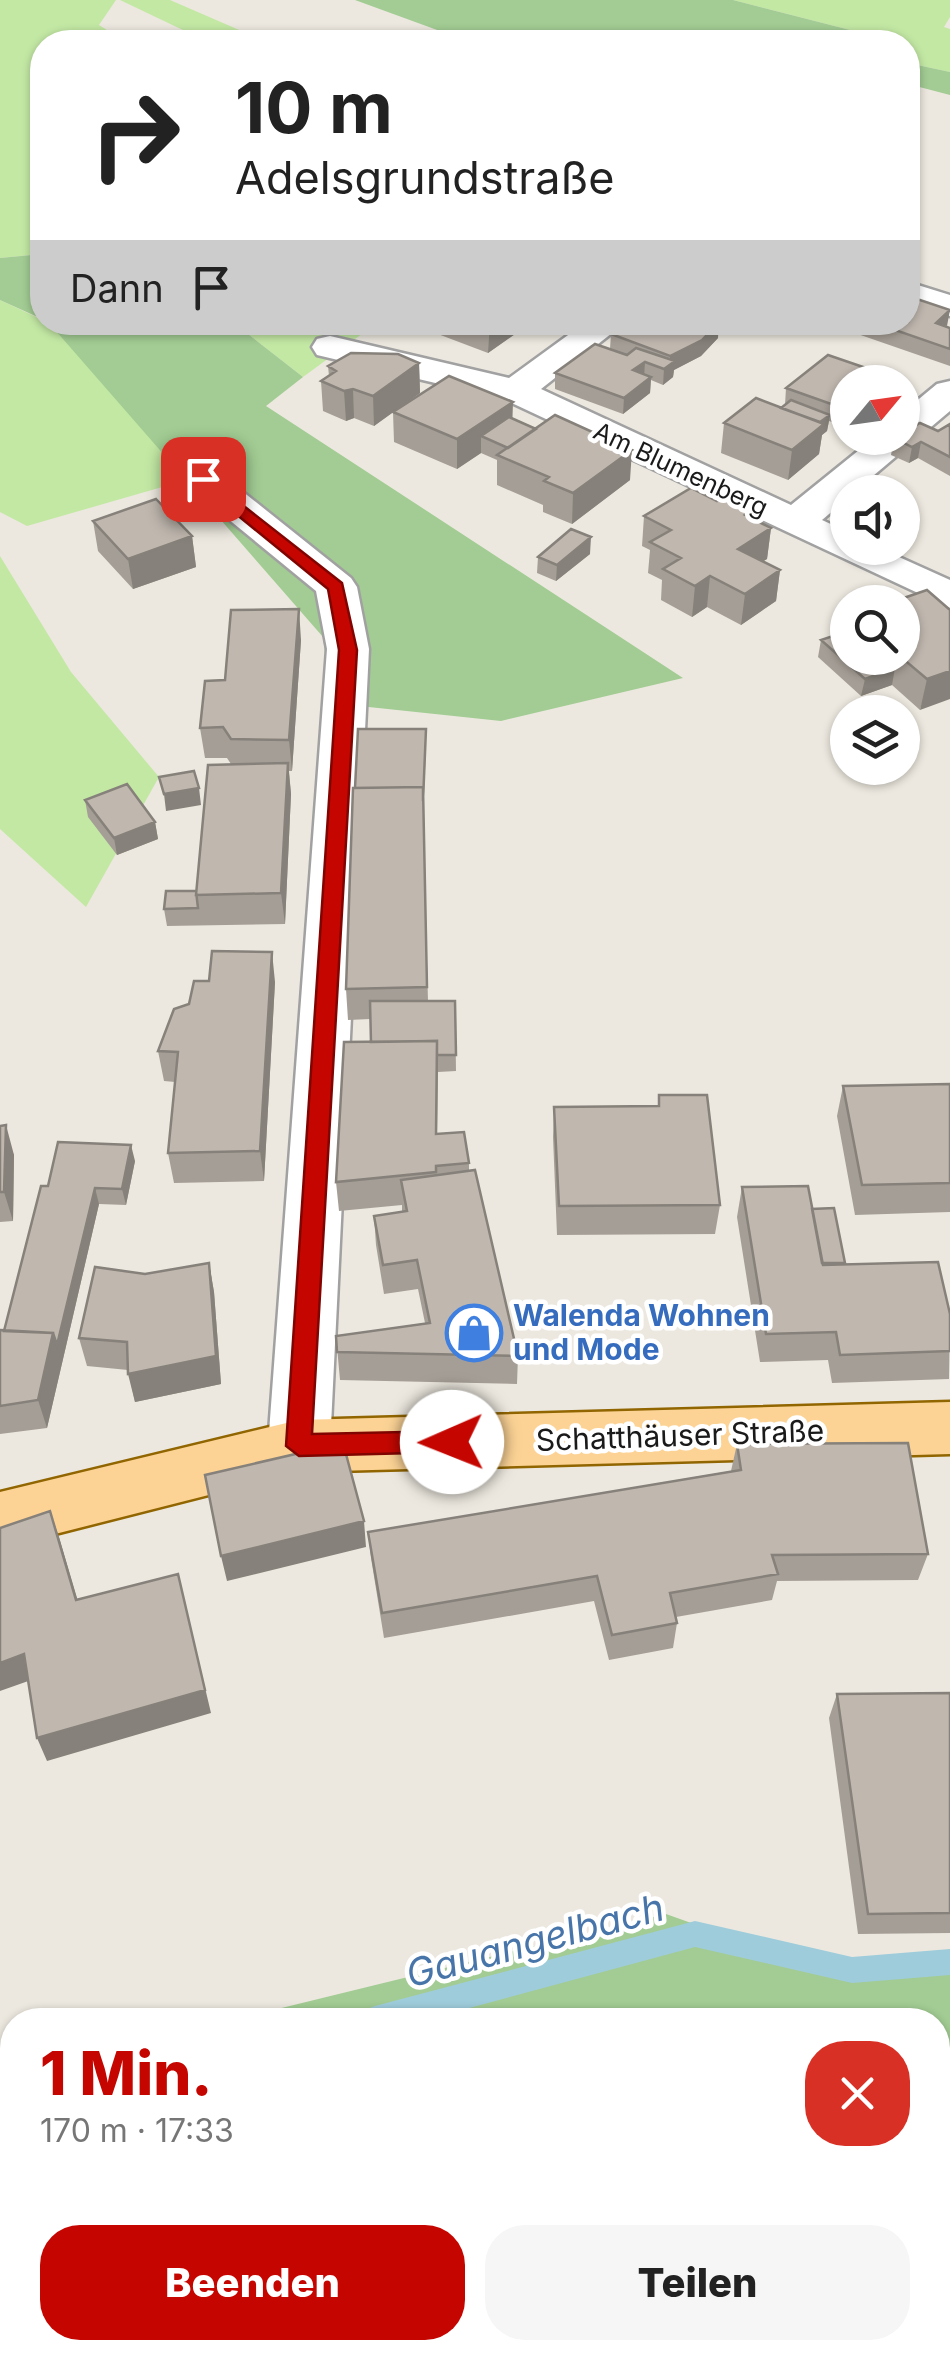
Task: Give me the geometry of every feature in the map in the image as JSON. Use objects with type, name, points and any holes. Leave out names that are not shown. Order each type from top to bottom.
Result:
[{"type":"main road","name":"Schatthäuser Straße","points":[[0,1520],[299,1446],[950,1428]]},
{"type":"street","points":[[920,296],[950,306]]},
{"type":"street","points":[[515,391],[591,335]]},
{"type":"street","name":"Am Blumenberg","points":[[330,346],[515,391],[830,539]]},
{"type":"street","points":[[920,417],[950,392]]},
{"type":"street","points":[[795,522],[876,455]]},
{"type":"street","points":[[203,479],[336,587],[348,650],[299,1446]]},
{"type":"street","name":"Am Blumenberg","points":[[885,565],[950,596]]},
{"type":"green space","points":[[0,0],[116,0],[99,25],[107,30],[30,30],[30,255],[0,258]]},
{"type":"green space","points":[[120,0],[170,0],[239,30],[183,30]]},
{"type":"green space","points":[[355,0],[733,0],[850,30],[437,30]]},
{"type":"green space","points":[[733,0],[950,0],[950,17],[944,27],[950,29],[950,72],[920,66],[920,30],[850,30]]},
{"type":"green space","points":[[920,66],[950,72],[950,95],[920,87]]},
{"type":"green space","points":[[30,255],[30,314],[0,300],[0,258]]},
{"type":"green space","points":[[0,300],[30,314],[30,335],[60,335],[190,479],[27,526],[0,512]]},
{"type":"green space","points":[[59,335],[249,335],[303,377],[266,406],[683,678],[501,721],[331,703],[323,637]]},
{"type":"green space","points":[[249,335],[361,335],[303,377]]},
{"type":"green space","points":[[0,556],[71,672],[159,777],[86,907],[0,829]]},
{"type":"green space","points":[[666,1914],[854,1981],[950,1974],[950,2008],[281,2008]]},
{"type":"building","points":[[920,300],[950,310],[936,323],[950,328],[950,349],[910,335],[920,335]]},
{"type":"building","points":[[614,335],[707,335],[670,356]]},
{"type":"building","points":[[595,344],[627,355],[636,348],[675,361],[664,369],[645,362],[633,370],[651,377],[624,398],[555,373]]},
{"type":"building","points":[[351,353],[398,354],[419,363],[373,396],[353,389],[344,391],[321,381],[336,371],[328,366]]},
{"type":"building","points":[[828,355],[857,365],[830,365],[830,404],[786,388]]},
{"type":"building","points":[[449,376],[513,402],[457,439],[393,412]]},
{"type":"building","points":[[756,398],[824,424],[792,450],[724,423]]},
{"type":"building","points":[[791,400],[830,415],[820,422],[781,408]]},
{"type":"building","points":[[555,415],[632,450],[573,493],[544,481],[549,477],[497,455]]},
{"type":"building","points":[[509,417],[536,429],[508,448],[481,436]]},
{"type":"building","points":[[920,423],[938,431],[950,424],[950,457],[921,442]]},
{"type":"building","points":[[691,488],[717,501],[726,496],[753,510],[745,515],[771,528],[738,549],[780,570],[745,594],[710,576],[695,586],[663,569],[681,558],[650,542],[671,530],[644,516]]},
{"type":"building","points":[[156,499],[192,536],[128,559],[93,521]]},
{"type":"building","points":[[571,529],[591,537],[557,565],[538,557]]},
{"type":"building","points":[[927,590],[950,610],[950,671],[927,679],[920,673],[920,592]]},
{"type":"building","points":[[299,609],[289,740],[231,739],[223,727],[200,728],[205,681],[225,680],[231,610]]},
{"type":"building","points":[[358,729],[426,729],[423,801],[423,787],[355,788]]},
{"type":"building","points":[[288,763],[281,893],[196,895],[208,765]]},
{"type":"building","points":[[194,771],[199,788],[164,794],[159,777]]},
{"type":"building","points":[[127,784],[155,822],[114,838],[85,800]]},
{"type":"building","points":[[423,787],[427,987],[346,989],[353,788]]},
{"type":"building","points":[[166,891],[196,891],[198,908],[164,909]]},
{"type":"building","points":[[212,951],[272,952],[260,1151],[168,1153],[178,1052],[158,1051],[174,1009],[189,1004],[194,981],[209,981]]},
{"type":"building","points":[[370,1001],[455,1001],[456,1055],[437,1055],[437,1041],[371,1042]]},
{"type":"building","points":[[437,1041],[436,1134],[464,1132],[469,1163],[436,1166],[436,1172],[336,1182],[344,1042]]},
{"type":"building","points":[[950,1084],[950,1183],[862,1185],[843,1086]]},
{"type":"building","points":[[659,1095],[707,1095],[720,1205],[559,1206],[554,1107],[659,1106]]},
{"type":"building","points":[[6,1125],[4,1192],[0,1192],[0,1126]]},
{"type":"building","points":[[58,1142],[131,1145],[122,1189],[95,1188],[57,1345],[53,1333],[4,1331],[41,1186],[48,1186]]},
{"type":"building","points":[[475,1170],[518,1356],[337,1352],[336,1336],[430,1323],[417,1260],[383,1265],[374,1216],[407,1211],[401,1180]]},
{"type":"building","points":[[808,1186],[823,1265],[938,1262],[950,1314],[950,1351],[840,1355],[836,1332],[766,1334],[742,1187]]},
{"type":"building","points":[[834,1208],[845,1263],[822,1263],[812,1209]]},
{"type":"building","points":[[209,1263],[216,1356],[128,1374],[127,1342],[79,1338],[95,1267],[145,1274]]},
{"type":"building","points":[[0,1330],[53,1333],[38,1400],[0,1406]]},
{"type":"building","points":[[343,1443],[364,1521],[221,1556],[205,1475]]},
{"type":"building","points":[[908,1443],[928,1554],[772,1555],[778,1574],[670,1593],[677,1623],[612,1635],[597,1576],[382,1613],[368,1532],[741,1470],[737,1444]]},
{"type":"building","points":[[50,1511],[76,1600],[178,1574],[205,1690],[37,1738],[24,1654],[0,1663],[0,1528]]},
{"type":"building","points":[[950,1693],[950,1913],[868,1914],[837,1694]]},
{"type":"waterway","name":"Gauangelbach","points":[[420,2008],[695,1934],[852,1970],[950,1962]]},
{"type":"place","name":"Walenda Wohnen und Mode","points":[[474,1333]]},
{"type":"route","points":[[203,479],[336,587],[348,650],[299,1446],[452,1442]]}]
